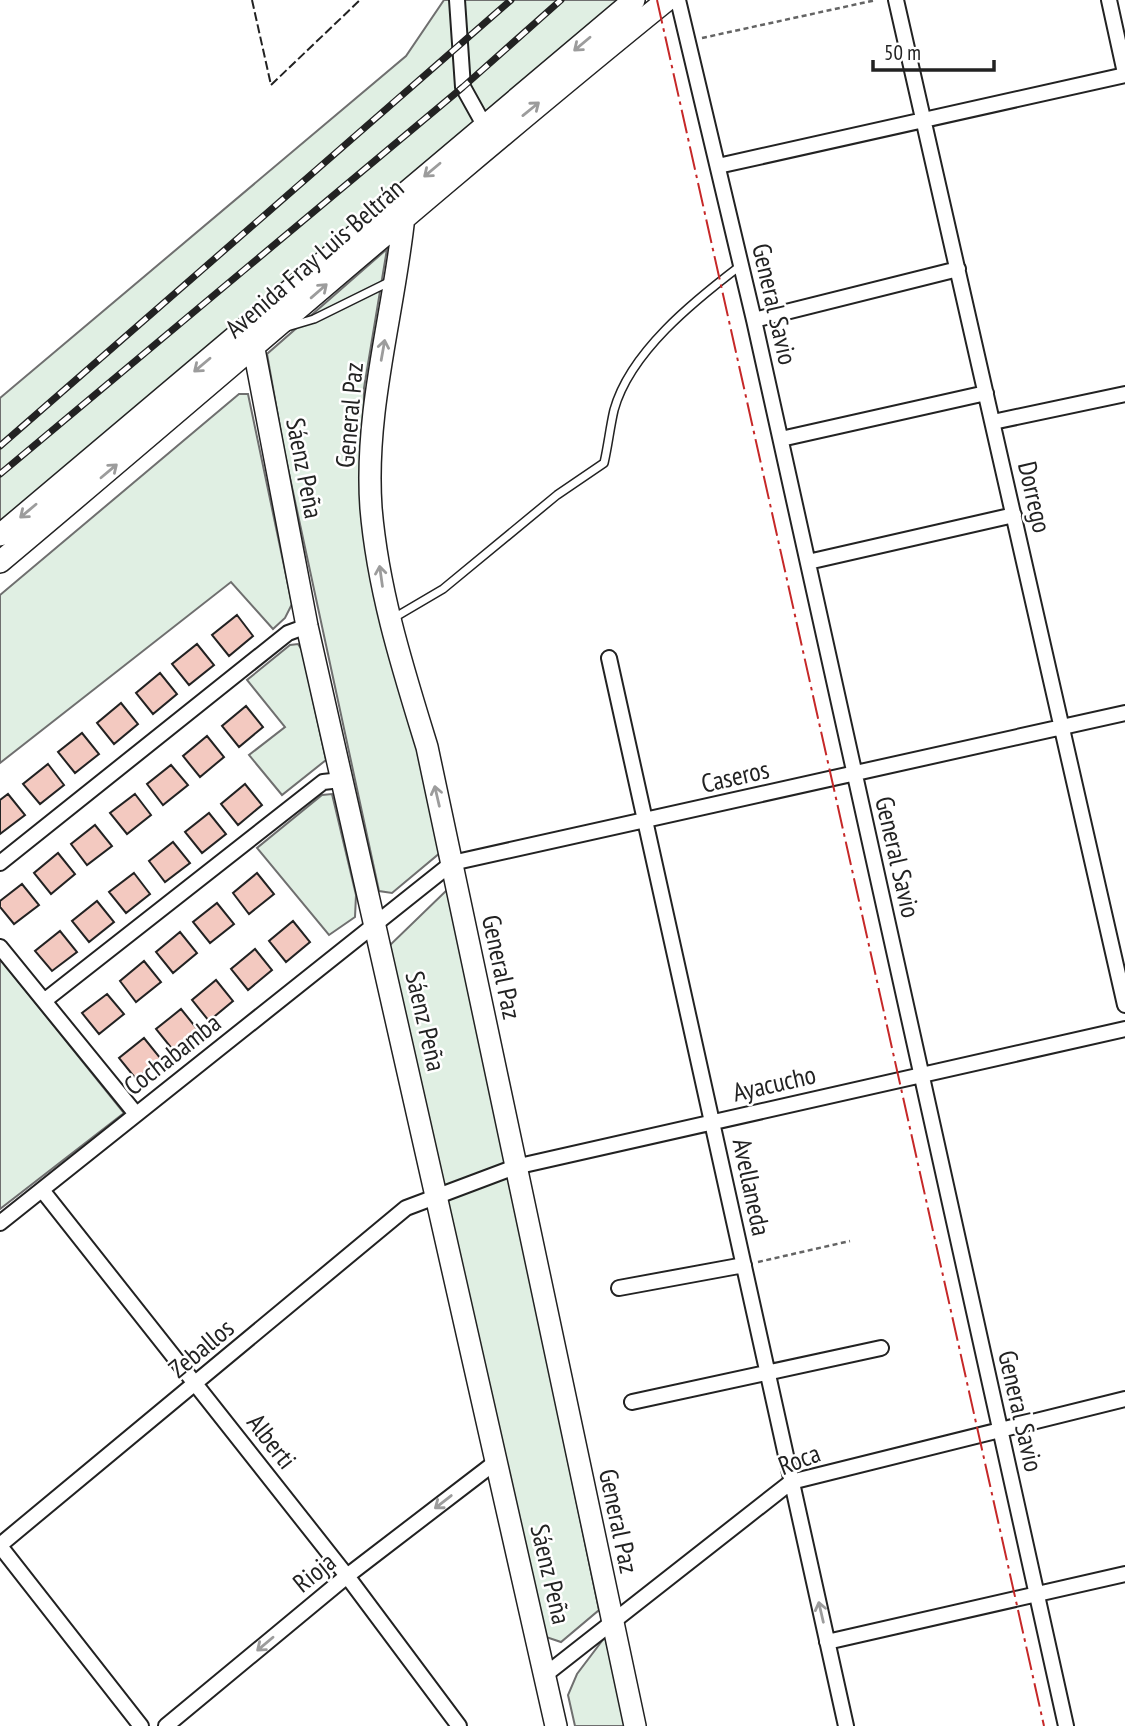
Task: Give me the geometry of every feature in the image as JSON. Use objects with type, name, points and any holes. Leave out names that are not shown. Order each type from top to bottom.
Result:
[{"type":"street","points":[[457,0],[463,87],[489,133]]},
{"type":"street","name":"Avenida Fray Luis Beltrán","points":[[0,562],[254,349],[404,216],[489,133],[634,0]]},
{"type":"street","name":"Avenida Fray Luis Beltrán","points":[[0,535],[243,330],[489,133],[667,0]]},
{"type":"street","name":"General Savio","points":[[678,0],[781,439],[1066,1726]]},
{"type":"street","name":"Dorrego","points":[[896,0],[1125,1005]]},
{"type":"street","points":[[718,166],[1125,74],[1109,0]]},
{"type":"street","name":"General Paz","points":[[404,216],[374,415],[371,507],[388,621],[426,747],[452,863],[635,1726]]},
{"type":"street","points":[[754,320],[958,269]]},
{"type":"street","name":"Sáenz Peña","points":[[243,330],[254,349],[307,626],[545,1675],[553,1724]]},
{"type":"street","points":[[781,439],[986,393]]},
{"type":"street","points":[[993,422],[1125,394]]},
{"type":"street","points":[[808,562],[1014,515]]},
{"type":"street","points":[[0,863],[288,633],[307,626]]},
{"type":"street","name":"Avellaneda","points":[[609,658],[846,1726]]},
{"type":"street","name":"Caseros","points":[[375,925],[452,863],[1125,713]]},
{"type":"street","points":[[44,1001],[323,782],[341,780]]},
{"type":"street","name":"Cochabamba","points":[[0,1223],[375,925]]},
{"type":"street","points":[[0,947],[136,1114]]},
{"type":"street","name":"Ayacucho","points":[[438,1198],[515,1167],[1125,1029]]},
{"type":"street","name":"Alberti","points":[[42,1190],[347,1576],[459,1726]]},
{"type":"street","name":"Zeballos","points":[[0,1545],[406,1208],[438,1198]]},
{"type":"street","points":[[619,1288],[744,1265]]},
{"type":"street","points":[[632,1402],[881,1348]]},
{"type":"street","name":"Roca","points":[[545,1675],[791,1482],[1125,1399]]},
{"type":"street","name":"Rioja","points":[[166,1726],[347,1576],[497,1461]]},
{"type":"street","points":[[0,1545],[141,1726]]},
{"type":"street","points":[[827,1642],[1125,1574]]},
{"type":"lane","points":[[388,621],[443,589],[557,495],[604,463],[615,408],[630,375],[687,306],[741,265]]},
{"type":"lane","points":[[273,331],[314,320],[396,279]]},
{"type":"path","points":[[688,41],[876,0]]},
{"type":"path","points":[[744,1265],[850,1241]]},
{"type":"green space","points":[[444,0],[634,0],[0,535],[0,398],[406,56]]},
{"type":"green space","points":[[387,249],[364,388],[363,507],[441,852],[392,893],[379,891],[284,450],[267,354]]},
{"type":"green space","points":[[239,394],[248,394],[292,604],[285,618],[273,629],[231,582],[0,763],[0,595]]},
{"type":"green space","points":[[298,644],[302,650],[326,760],[282,795],[249,755],[285,727],[247,680],[290,645]]},
{"type":"green space","points":[[332,794],[356,895],[355,917],[329,935],[257,848],[322,795]]},
{"type":"green space","points":[[449,888],[599,1610],[561,1642],[546,1637],[388,947]]},
{"type":"green space","points":[[0,959],[124,1113],[0,1209]]},
{"type":"green space","points":[[605,1637],[627,1726],[575,1726],[568,1695],[577,1674]]},
{"type":"building","points":[[237,615],[253,636],[229,656],[212,635]]},
{"type":"building","points":[[197,644],[214,665],[189,685],[172,664]]},
{"type":"building","points":[[160,673],[177,694],[153,714],[136,693]]},
{"type":"building","points":[[121,703],[138,724],[114,744],[97,723]]},
{"type":"building","points":[[246,706],[263,727],[239,747],[222,726]]},
{"type":"building","points":[[82,733],[99,754],[75,773],[58,752]]},
{"type":"building","points":[[207,736],[224,757],[200,777],[183,756]]},
{"type":"building","points":[[48,764],[64,785],[40,804],[23,784]]},
{"type":"building","points":[[171,765],[188,785],[163,805],[147,784]]},
{"type":"building","points":[[245,784],[262,805],[238,825],[221,804]]},
{"type":"building","points":[[8,794],[25,815],[0,834],[0,800]]},
{"type":"building","points":[[135,794],[151,815],[127,834],[110,813]]},
{"type":"building","points":[[209,813],[226,834],[202,853],[185,832]]},
{"type":"building","points":[[95,825],[112,846],[87,865],[71,844]]},
{"type":"building","points":[[173,842],[190,863],[165,882],[149,861]]},
{"type":"building","points":[[58,853],[75,874],[51,894],[34,873]]},
{"type":"building","points":[[134,873],[150,894],[126,913],[109,892]]},
{"type":"building","points":[[257,873],[274,894],[249,914],[233,893]]},
{"type":"building","points":[[22,884],[39,905],[14,924],[0,907],[0,901]]},
{"type":"building","points":[[97,901],[114,922],[89,942],[72,921]]},
{"type":"building","points":[[217,903],[234,924],[210,943],[193,922]]},
{"type":"building","points":[[293,921],[310,942],[286,962],[269,941]]},
{"type":"building","points":[[60,931],[77,952],[52,971],[35,951]]},
{"type":"building","points":[[180,932],[197,953],[173,973],[156,952]]},
{"type":"building","points":[[255,949],[272,970],[248,990],[231,969]]},
{"type":"building","points":[[144,961],[161,982],[136,1002],[120,981]]},
{"type":"building","points":[[216,980],[233,1001],[209,1021],[192,1000]]},
{"type":"building","points":[[107,994],[124,1014],[99,1034],[82,1013]]},
{"type":"building","points":[[181,1009],[198,1030],[173,1050],[156,1029]]},
{"type":"building","points":[[144,1038],[161,1059],[136,1079],[119,1058]]},
{"type":"railway","points":[[0,446],[511,0]]},
{"type":"railway","points":[[0,474],[463,87],[561,0]]},
{"type":"fence","points":[[252,0],[271,85]]},
{"type":"fence","points":[[271,85],[360,0]]},
{"type":"power","points":[[657,0],[1044,1726]]}]
